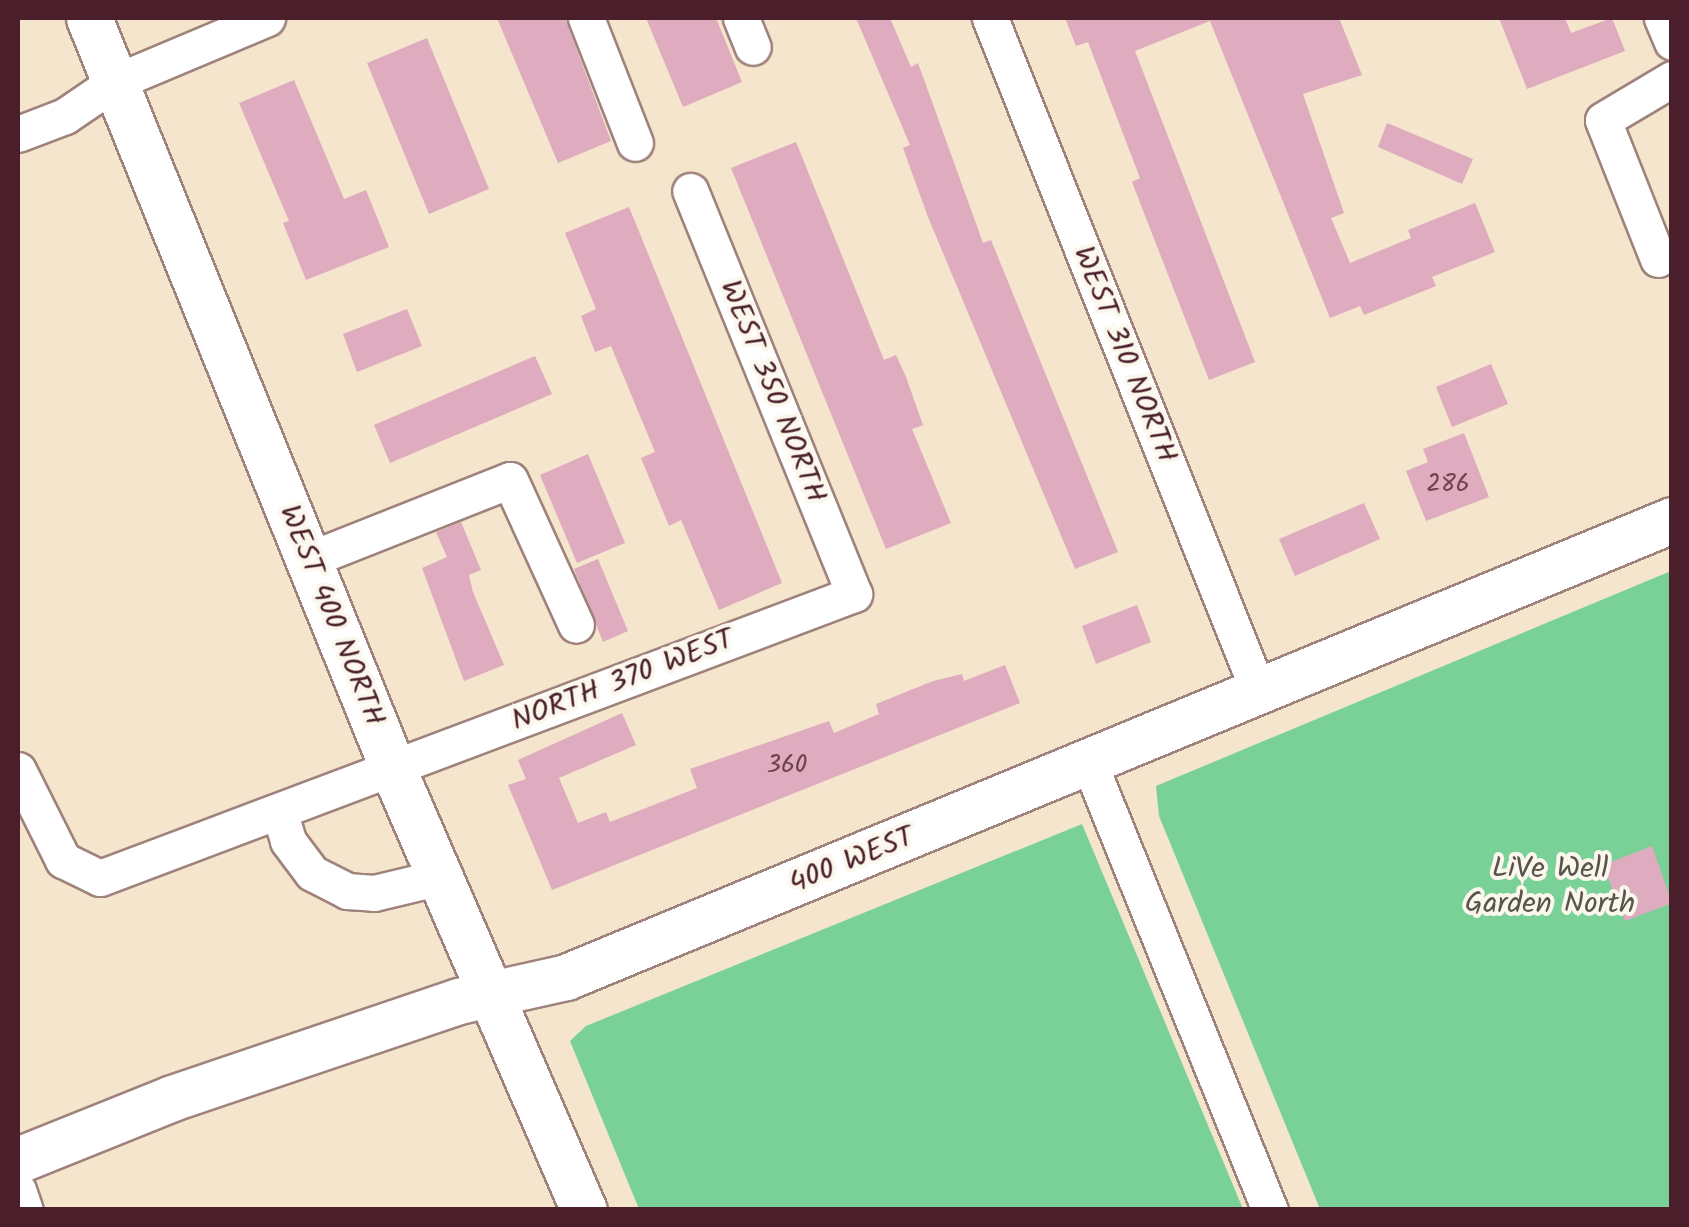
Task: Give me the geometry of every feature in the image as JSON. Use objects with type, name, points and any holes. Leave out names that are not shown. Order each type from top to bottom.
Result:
[{"type":"main road","name":"WEST 400 NORTH","points":[[90,18],[393,769],[445,876],[584,1210]]},
{"type":"main road","name":"400 WEST","points":[[18,1160],[172,1098],[494,990],[566,977],[1090,764],[1672,520]]},
{"type":"street","points":[[18,134],[65,116],[115,82],[267,18]]},
{"type":"street","points":[[586,18],[634,142]]},
{"type":"street","name":"WEST 310 NORTH","points":[[990,18],[1259,693]]},
{"type":"street","points":[[1662,18],[1672,42]]},
{"type":"street","points":[[1658,259],[1603,120],[1672,79]]},
{"type":"street","name":"WEST 350 NORTH","points":[[690,191],[854,594]]},
{"type":"street","points":[[308,560],[510,480],[576,625]]},
{"type":"street","name":"NORTH 370 WEST","points":[[18,770],[63,860],[100,878],[280,814],[854,594]]},
{"type":"street","points":[[1090,764],[1270,1210]]},
{"type":"street","points":[[280,814],[288,841],[312,873],[347,891],[374,893],[445,876]]},
{"type":"street","points":[[18,1190],[25,1210]]},
{"type":"green space","name":"LiVe Well Garden North","points":[[1671,571],[1671,1209],[1320,1209],[1159,816],[1156,786]]},
{"type":"green space","points":[[1082,824],[1243,1209],[639,1209],[570,1041],[586,1026]]},
{"type":"building","points":[[497,18],[565,18],[611,141],[558,163]]},
{"type":"building","points":[[646,18],[716,18],[742,82],[683,107]]},
{"type":"building","points":[[856,18],[890,18],[911,67],[918,63],[983,243],[991,240],[1118,552],[1075,569],[928,217],[903,148],[910,145]]},
{"type":"building","points":[[1065,18],[1339,18],[1362,75],[1303,94],[1344,213],[1331,218],[1350,263],[1411,238],[1408,230],[1475,203],[1495,252],[1432,277],[1436,286],[1364,315],[1360,306],[1330,318],[1210,21],[1135,51],[1255,362],[1209,380],[1132,182],[1140,178],[1088,42],[1076,46]]},
{"type":"building","points":[[1499,18],[1565,18],[1571,33],[1612,18],[1625,51],[1527,89]]},
{"type":"building","points":[[427,38],[489,189],[429,214],[367,63]]},
{"type":"building","points":[[294,80],[344,199],[366,190],[389,247],[306,280],[283,223],[289,221],[239,103]]},
{"type":"building","points":[[1387,123],[1473,159],[1462,184],[1378,147]]},
{"type":"building","points":[[796,142],[884,360],[896,355],[906,377],[923,425],[912,429],[951,523],[886,549],[731,168]]},
{"type":"building","points":[[629,207],[782,583],[719,610],[681,520],[669,526],[641,458],[655,452],[611,346],[595,352],[581,316],[596,309],[565,233]]},
{"type":"building","points":[[407,309],[422,346],[357,372],[343,334]]},
{"type":"building","points":[[535,356],[552,394],[390,463],[374,425]]},
{"type":"building","points":[[1491,364],[1508,404],[1452,427],[1436,387]]},
{"type":"building","points":[[1464,433],[1489,497],[1426,521],[1406,471],[1428,462],[1423,449]]},
{"type":"building","points":[[588,454],[625,543],[577,563],[540,475]]},
{"type":"building","points":[[1364,503],[1380,539],[1295,576],[1279,539]]},
{"type":"building","points":[[461,522],[481,570],[469,575],[473,592],[504,665],[464,681],[422,568],[447,557],[436,532]]},
{"type":"building","points":[[598,559],[628,631],[603,642],[574,569]]},
{"type":"building","points":[[1137,605],[1151,642],[1096,664],[1082,626]]},
{"type":"building","points":[[1005,665],[1020,703],[552,890],[508,785],[526,779],[518,760],[622,713],[636,745],[559,778],[578,823],[606,812],[610,822],[697,788],[690,769],[829,721],[834,733],[879,714],[876,704],[933,681],[962,674],[964,681]]},
{"type":"building","points":[[1652,846],[1672,903],[1625,921],[1603,865]]}]
